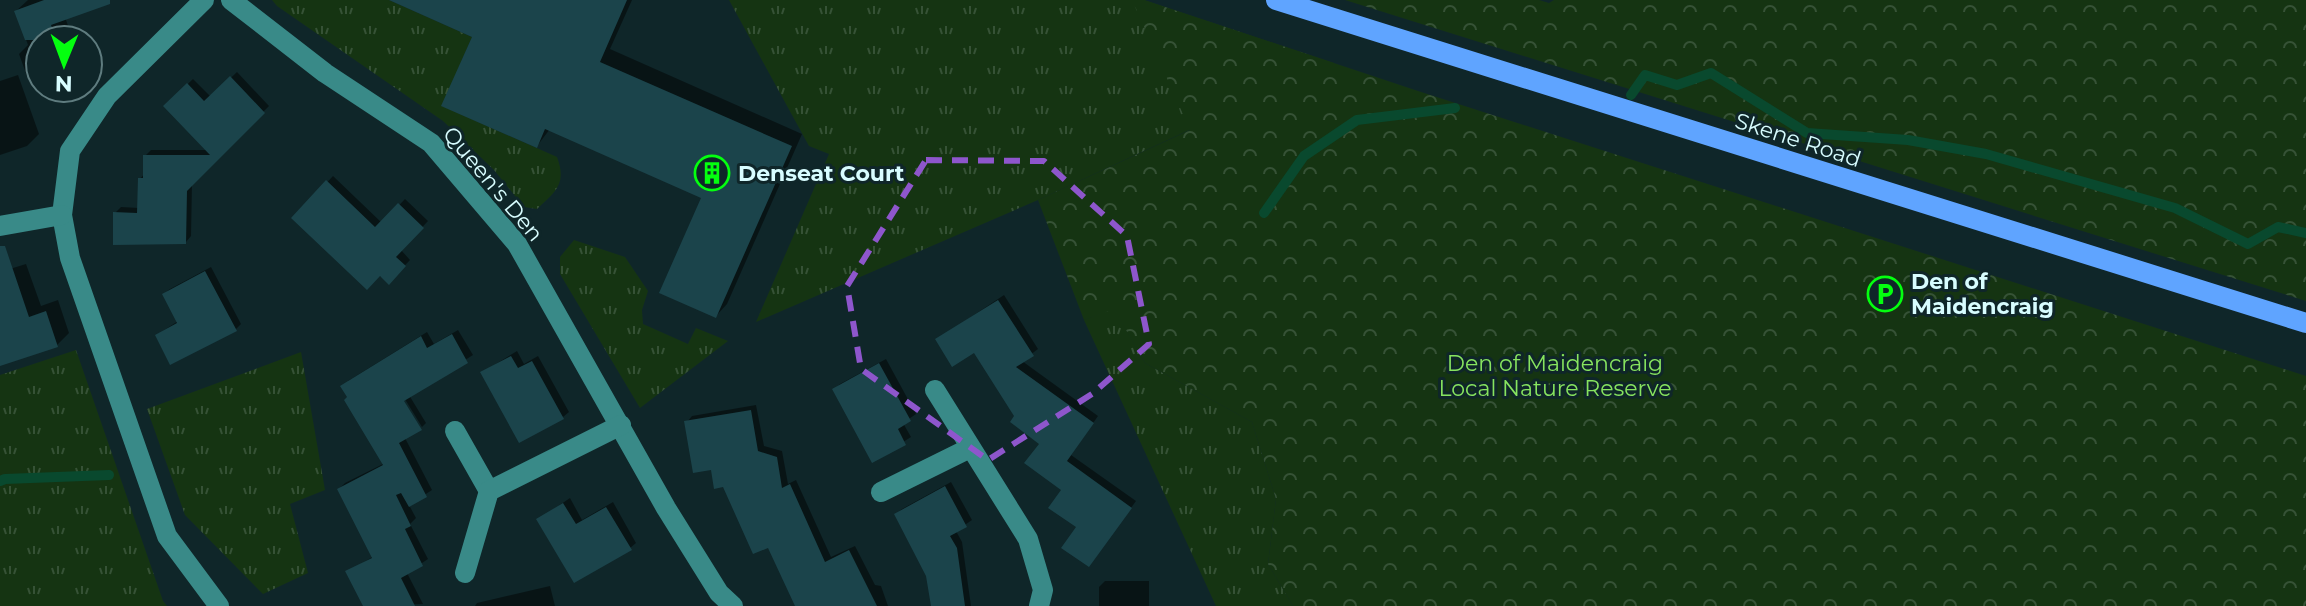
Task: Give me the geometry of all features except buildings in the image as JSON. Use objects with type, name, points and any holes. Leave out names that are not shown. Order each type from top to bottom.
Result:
[{"type":"main road","name":"Skene Road","points":[[1276,0],[2306,323]]},
{"type":"street","points":[[204,0],[107,96],[70,151],[62,215],[70,258],[167,536],[219,606]]},
{"type":"street","name":"Queen's Den","points":[[231,0],[325,73],[431,143],[517,244],[681,532],[719,593],[733,606]]},
{"type":"street","points":[[0,226],[62,215]]},
{"type":"street","points":[[935,390],[1028,539],[1043,590],[1039,606]]},
{"type":"street","points":[[489,491],[621,425]]},
{"type":"street","points":[[455,431],[489,491],[465,573]]},
{"type":"street","points":[[881,492],[970,448]]},
{"type":"highlighted area","points":[[926,160],[1044,161],[1127,236],[1149,344],[1092,394],[988,460],[861,369],[847,286]]},
{"type":"green space","points":[[272,0],[389,0],[472,37],[442,106],[557,157],[561,174],[558,186],[537,209],[524,207],[494,170],[443,121]]},
{"type":"green space","points":[[729,0],[1144,0],[1334,63],[1038,200],[756,322],[829,154],[809,146]]},
{"type":"green space","name":"Den of Maidencraig Local Nature Reserve","points":[[1132,0],[1144,0],[2306,376],[2306,606],[1293,606],[1268,564],[1276,499],[1252,422],[1145,363],[1114,309],[1084,320],[1038,200],[1190,130]]},
{"type":"green space","points":[[1345,0],[1539,0],[1549,3],[1554,0],[2306,0],[2306,301]]},
{"type":"green space","points":[[574,240],[625,257],[648,291],[642,310],[643,324],[688,344],[696,328],[728,341],[640,408],[560,274],[560,257]]},
{"type":"green space","points":[[1114,308],[1145,363],[1252,422],[1276,499],[1268,564],[1293,606],[1216,606],[1084,320]]},
{"type":"green space","points":[[76,350],[167,606],[0,606],[0,375]]},
{"type":"green space","points":[[301,352],[325,490],[290,504],[308,573],[263,594],[185,515],[147,409]]},
{"type":"waterway","points":[[1631,95],[1645,75],[1677,85],[1711,73],[1807,133],[1908,140],[1986,154],[2175,208],[2248,244],[2278,227],[2306,233]]},
{"type":"waterway","points":[[1264,213],[1304,156],[1357,120],[1455,108]]},
{"type":"waterway","points":[[0,481],[109,475]]},
{"type":"place","name":"Denseat Court","points":[[712,173]]},
{"type":"place","name":"Den of Maidencraig","points":[[1885,294]]}]
